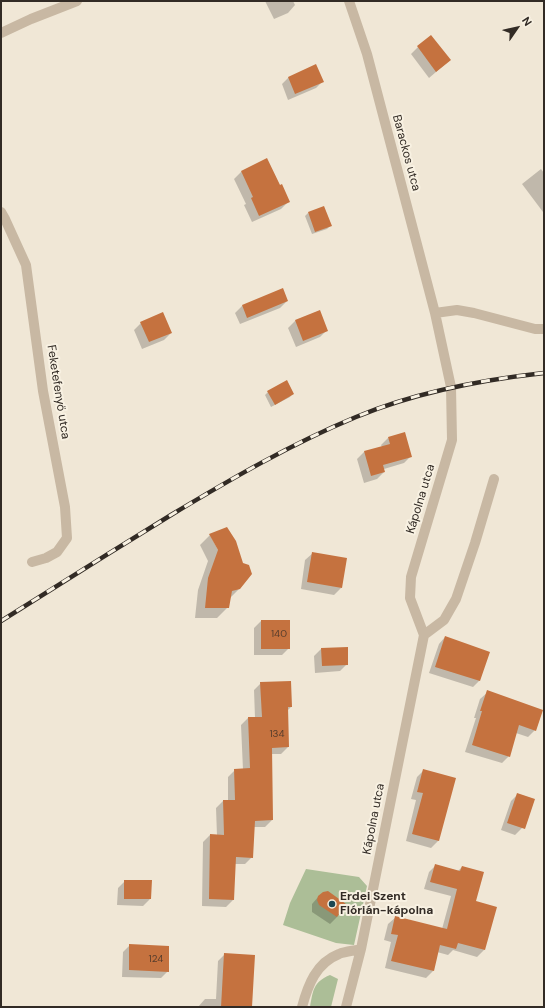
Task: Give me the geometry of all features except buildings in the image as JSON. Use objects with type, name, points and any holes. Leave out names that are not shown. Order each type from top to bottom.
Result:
[{"type":"street","points":[[1,33],[31,19],[77,1]]},
{"type":"street","name":"Barackos utca","points":[[349,1],[367,54],[435,313],[451,387],[452,440]]},
{"type":"street","name":"Feketefenyő utca","points":[[1,212],[26,265],[43,391],[65,507],[67,538],[57,552],[46,558],[32,562]]},
{"type":"street","points":[[435,313],[457,310],[535,329],[544,328]]},
{"type":"street","name":"Kápolna utca","points":[[346,1007],[361,949],[424,635],[410,598],[411,577],[452,440]]},
{"type":"street","points":[[424,635],[444,620],[456,599],[494,479]]},
{"type":"street","points":[[302,1007],[308,987],[320,966],[338,954],[361,949]]},
{"type":"green space","points":[[306,869],[359,877],[367,886],[354,945],[336,943],[283,925],[290,903]]},
{"type":"green space","points":[[330,975],[338,979],[331,1007],[310,1007],[313,992],[317,984]]},
{"type":"railway","points":[[1,621],[216,488],[285,450],[332,427],[379,408],[448,388],[496,379],[544,373]]},
{"type":"place","name":"Erdei Szent Flórián-kápolna","points":[[332,904]]}]
